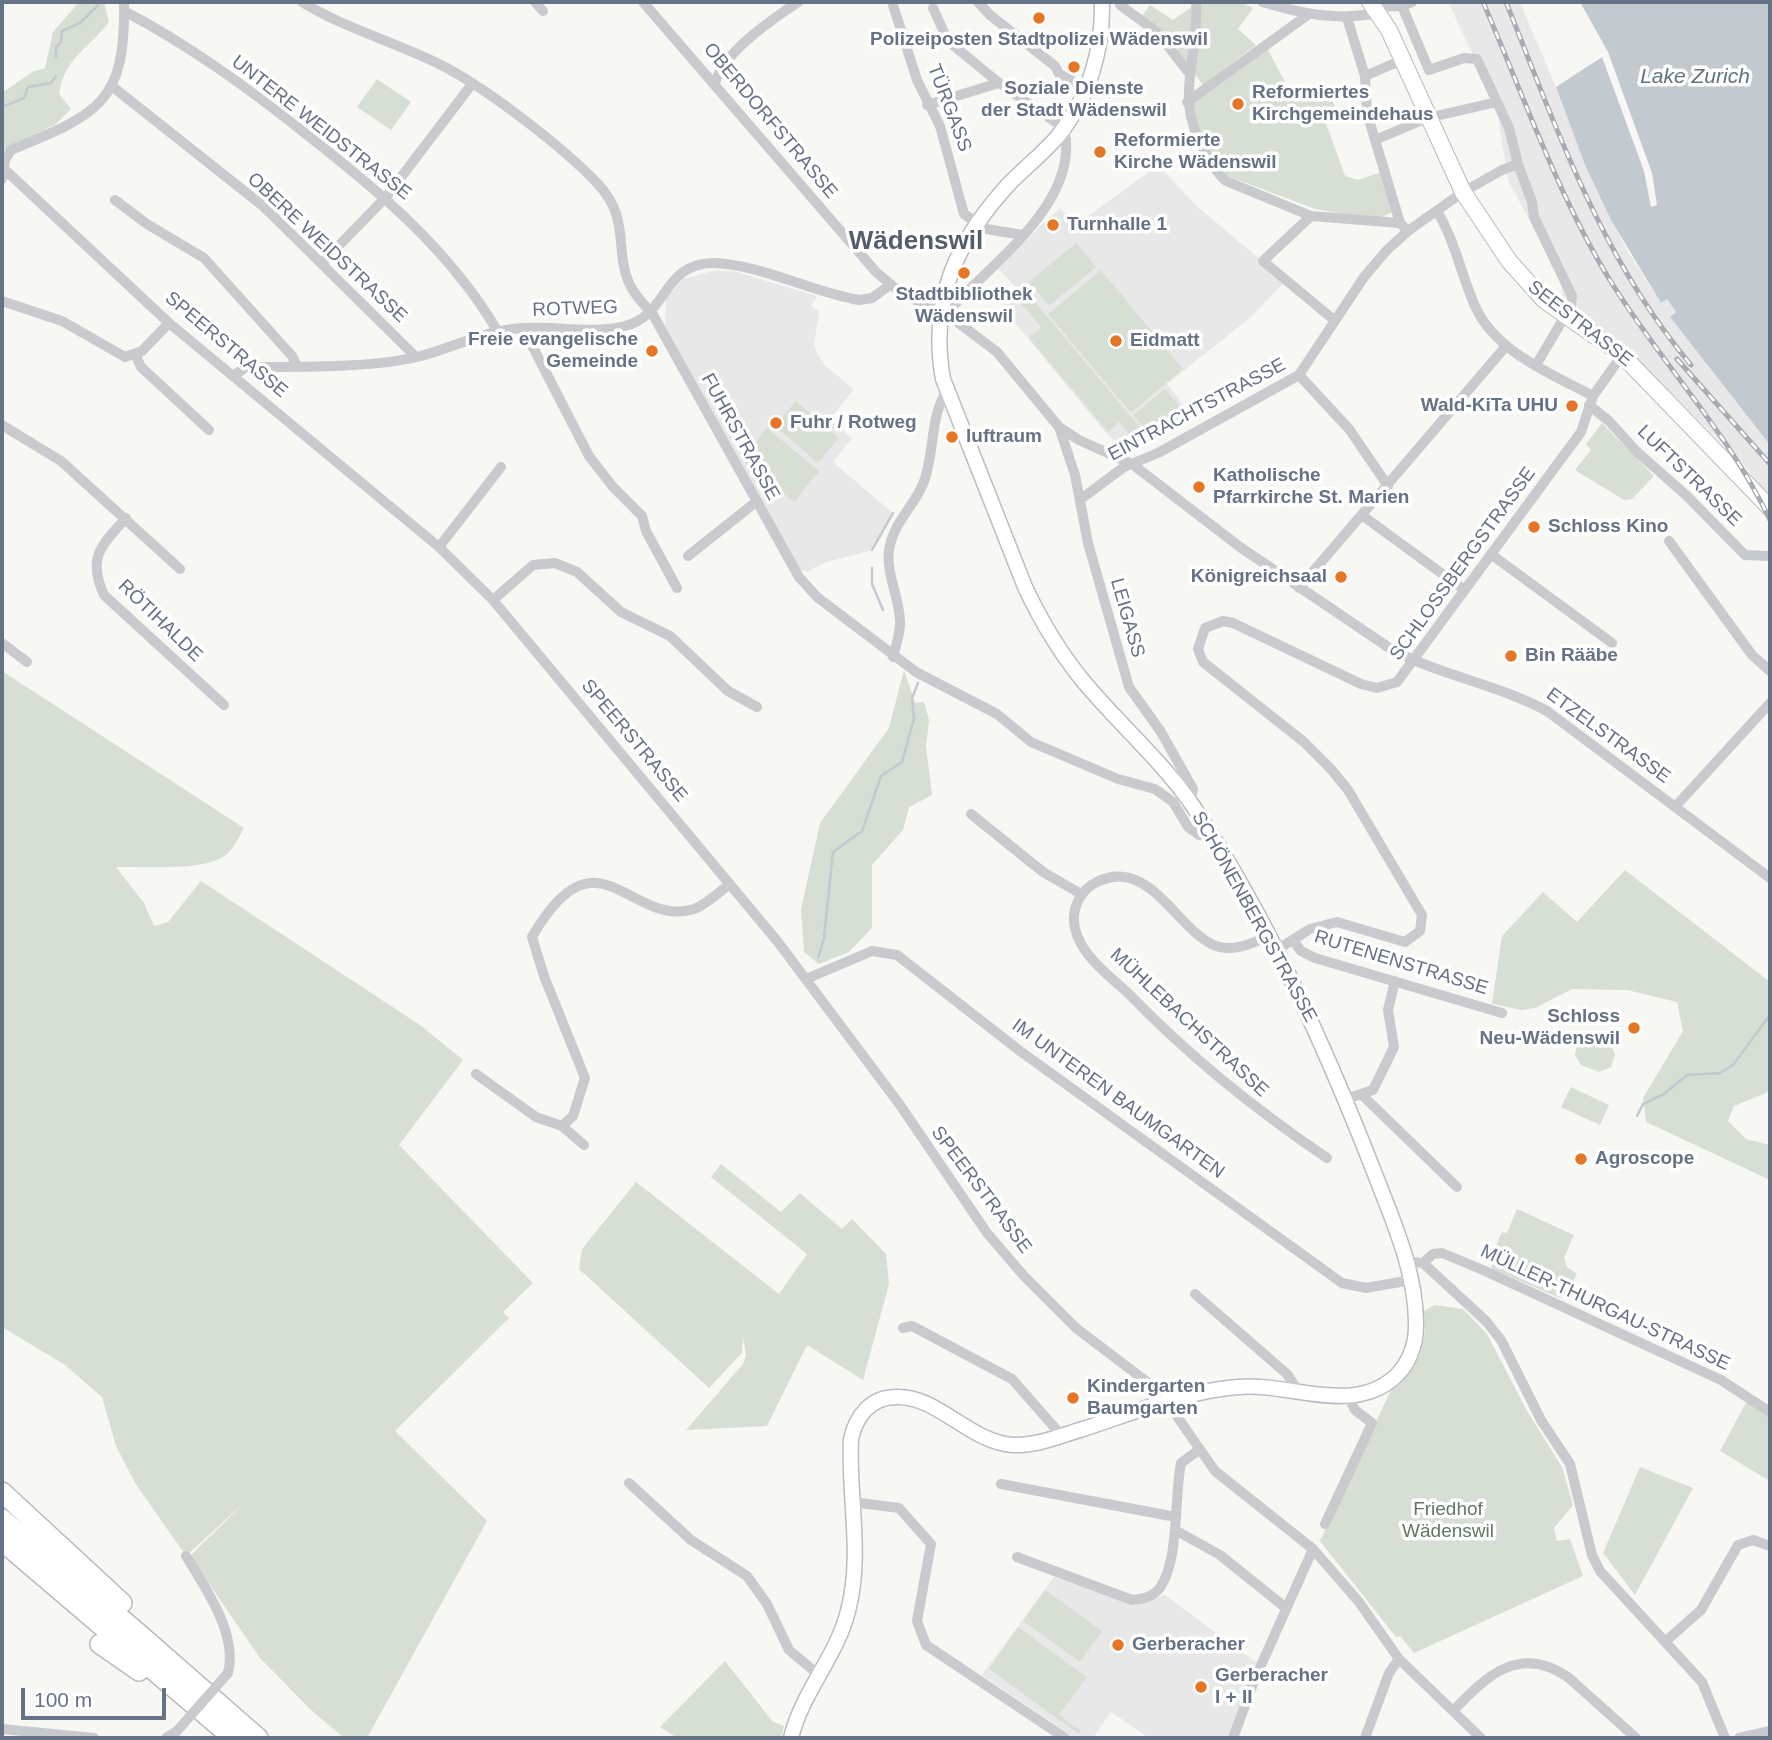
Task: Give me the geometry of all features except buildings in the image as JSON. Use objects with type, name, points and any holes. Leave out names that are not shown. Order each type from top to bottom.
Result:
[{"type":"highway","points":[[2,1492],[118,1599],[197,1683]]},
{"type":"highway","points":[[2,1519],[197,1683],[258,1738]]},
{"type":"highway","points":[[2,1541],[233,1738]]},
{"type":"highway","points":[[100,1644],[233,1738]]},
{"type":"main road","name":"SEESTRASSE","points":[[1375,7],[1463,192],[1522,278],[1564,316],[1622,355],[1770,508]]},
{"type":"street","name":"FUHRSTRASSE","points":[[302,2],[321,14],[438,64],[472,84],[564,153],[607,195],[620,223],[628,282],[652,313],[799,577],[811,590],[893,657],[936,684],[997,714],[1031,742],[1118,779],[1155,789],[1172,802],[1192,831],[1199,835],[1208,832]]},
{"type":"street","points":[[535,2],[543,11]]},
{"type":"street","name":"OBERDORFSTRASSE","points":[[643,2],[850,243],[890,285],[940,312],[997,352],[1059,427],[1079,440],[1132,464]]},
{"type":"street","points":[[715,83],[718,70],[761,28],[798,2]]},
{"type":"street","name":"TÜRGASS","points":[[892,2],[927,105],[940,126],[964,214],[976,223]]},
{"type":"street","points":[[978,2],[1012,34],[1055,66],[1059,74],[1086,88]]},
{"type":"street","points":[[1196,2],[1196,44],[1189,73],[1187,102],[1200,145],[1219,175],[1226,181],[1311,216],[1404,227],[1367,113],[1364,76],[1347,18]]},
{"type":"street","points":[[1262,2],[1309,14],[1347,18],[1375,7],[1407,4],[1429,70],[1464,58],[1477,59],[1509,128],[1532,202],[1534,217],[1572,296],[1571,306],[1536,365]]},
{"type":"street","points":[[1102,7],[1114,11],[1122,3],[1157,32],[1189,73]]},
{"type":"street","points":[[3,173],[10,150],[80,119],[113,88],[124,37],[124,6]]},
{"type":"street","name":"UNTERE WEIDSTRASSE","points":[[124,6],[174,37],[267,104],[386,197],[469,290],[498,332]]},
{"type":"street","name":"SCHÖNENBERGSTRASSE","points":[[791,1738],[800,1711],[842,1629],[852,1596],[852,1433],[863,1412],[881,1399],[894,1396],[913,1399],[973,1433],[1000,1443],[1030,1444],[1167,1402],[1244,1386],[1349,1396],[1382,1387],[1406,1363],[1416,1332],[1411,1280],[1406,1261],[1346,1099],[1318,1032],[1190,803],[1154,757],[1085,684],[1040,618],[947,391],[939,350],[940,312],[948,276],[976,223],[1064,128],[1086,88],[1099,54],[1102,7]]},
{"type":"street","points":[[933,8],[948,41],[999,83],[1064,128],[1066,143],[1058,189],[1023,235],[955,304],[940,312]]},
{"type":"street","points":[[1187,102],[1309,14]]},
{"type":"street","points":[[1364,76],[1402,60]]},
{"type":"street","points":[[927,105],[999,83]]},
{"type":"street","points":[[322,263],[386,197],[472,84]]},
{"type":"street","name":"OBERE WEIDSTRASSE","points":[[113,88],[263,206],[416,357]]},
{"type":"street","points":[[1375,139],[1427,118],[1497,102]]},
{"type":"street","name":"EINTRACHTSTRASSE","points":[[1081,499],[1104,480],[1132,464],[1299,375],[1334,320],[1404,227],[1437,211],[1463,192],[1502,170],[1518,164]]},
{"type":"street","name":"SPEERSTRASSE","points":[[3,173],[169,323],[439,547],[494,600],[806,979],[892,1094],[979,1223],[1024,1276],[1076,1328],[1142,1377],[1167,1402],[1226,1481],[1313,1549],[1359,1602],[1399,1659],[1481,1738]]},
{"type":"street","points":[[115,200],[147,224],[204,258],[292,356],[297,366]]},
{"type":"street","name":"LUFTSTRASSE","points":[[1437,211],[1455,245],[1477,310],[1506,346],[1591,401],[1636,451],[1687,496],[1745,555],[1759,558],[1770,556]]},
{"type":"street","points":[[1311,216],[1263,261],[1334,320]]},
{"type":"street","points":[[976,223],[986,229],[1023,235]]},
{"type":"street","points":[[652,313],[670,281],[687,269],[716,263],[859,300],[872,298],[890,285]]},
{"type":"street","points":[[2,301],[62,321],[125,357],[136,356],[169,323]]},
{"type":"street","name":"ROTWEG","points":[[234,375],[247,367],[416,357],[498,332],[523,328],[610,328],[635,323],[652,313]]},
{"type":"street","points":[[523,328],[589,456],[613,487],[642,516],[646,531],[677,588]]},
{"type":"street","points":[[1299,588],[1506,346]]},
{"type":"street","name":"SCHLOSSBERGSTRASSE","points":[[1275,951],[1324,923],[1337,922],[1405,942],[1420,931],[1422,915],[1349,790],[1304,742],[1203,662],[1198,649],[1205,628],[1215,623],[1233,623],[1371,687],[1397,682],[1463,589],[1492,555],[1543,480],[1581,432],[1591,401],[1622,355]]},
{"type":"street","points":[[136,356],[141,368],[209,430]]},
{"type":"street","points":[[1299,375],[1349,429],[1388,486]]},
{"type":"street","points":[[893,657],[900,620],[888,554],[899,522],[922,487],[940,407],[947,391]]},
{"type":"street","points":[[2,425],[61,461],[180,569]]},
{"type":"street","name":"LEIGASS","points":[[1059,427],[1081,499],[1088,543],[1129,687],[1161,732],[1193,789],[1190,803]]},
{"type":"street","name":"ETZELSTRASSE","points":[[1132,464],[1299,588],[1413,661],[1512,693],[1547,711],[1770,878]]},
{"type":"street","points":[[439,547],[501,467]]},
{"type":"street","points":[[688,556],[756,502]]},
{"type":"street","points":[[1363,516],[1463,589]]},
{"type":"street","name":"RÖTIHALDE","points":[[125,518],[102,545],[95,561],[97,580],[104,594],[223,705]]},
{"type":"street","points":[[1669,541],[1752,655],[1770,671]]},
{"type":"street","points":[[1492,555],[1612,643]]},
{"type":"street","points":[[494,600],[533,565],[555,563],[577,572],[621,612],[670,636],[728,691],[757,707]]},
{"type":"street","points":[[2,643],[27,662]]},
{"type":"street","points":[[1675,807],[1770,703]]},
{"type":"street","points":[[971,814],[1043,872],[1081,894],[1107,878],[1131,879],[1156,895],[1217,946],[1235,948],[1267,937]]},
{"type":"street","points":[[562,1126],[573,1116],[585,1078],[544,976],[532,937],[549,908],[583,884],[612,886],[658,907],[695,909],[730,884]]},
{"type":"street","name":"MÜHLEBACHSTRASSE","points":[[1081,894],[1074,923],[1082,947],[1190,1053],[1265,1116],[1327,1158]]},
{"type":"street","name":"RUTENENSTRASSE","points":[[1293,940],[1301,951],[1315,958],[1502,1013]]},
{"type":"street","name":"IM UNTEREN BAUMGARTEN","points":[[806,979],[862,954],[885,952],[897,955],[1020,1051],[1342,1283],[1366,1288],[1411,1280]]},
{"type":"street","points":[[1346,1099],[1373,1090],[1392,1056],[1394,1040],[1388,1010],[1395,981]]},
{"type":"street","points":[[476,1074],[536,1117],[562,1126],[584,1145]]},
{"type":"street","points":[[1361,1094],[1457,1187]]},
{"type":"street","name":"MÜLLER-THURGAU-STRASSE","points":[[1423,1263],[1439,1253],[1483,1270],[1721,1380],[1770,1412]]},
{"type":"street","points":[[1406,1261],[1423,1263],[1486,1321],[1501,1340],[1541,1420],[1570,1464],[1592,1555],[1600,1571],[1666,1641],[1708,1692],[1725,1738]]},
{"type":"street","points":[[1195,1294],[1287,1374],[1298,1391]]},
{"type":"street","points":[[903,1328],[912,1326],[1012,1379],[1062,1436]]},
{"type":"street","points":[[1325,1524],[1372,1423],[1355,1410],[1349,1396]]},
{"type":"street","points":[[1017,1557],[1119,1595],[1143,1599],[1156,1592],[1162,1584],[1175,1530],[1181,1464],[1200,1449]]},
{"type":"street","points":[[629,1483],[691,1540],[747,1576],[767,1604],[789,1650],[819,1675]]},
{"type":"street","points":[[1001,1484],[1176,1517]]},
{"type":"street","points":[[852,1502],[899,1508],[931,1544],[917,1621],[926,1645],[1065,1738]]},
{"type":"street","points":[[1175,1530],[1220,1555],[1286,1608]]},
{"type":"street","points":[[1666,1641],[1701,1610],[1738,1545],[1753,1540],[1770,1546]]},
{"type":"street","points":[[1233,1738],[1254,1681],[1313,1549]]},
{"type":"street","points":[[166,1738],[177,1731],[228,1673],[233,1654],[205,1587],[186,1556]]},
{"type":"street","points":[[1365,1738],[1389,1673],[1399,1659]]},
{"type":"street","points":[[1453,1711],[1493,1672],[1513,1665],[1535,1664],[1558,1671],[1569,1678],[1636,1738]]},
{"type":"street","points":[[2,1729],[94,1738]]},
{"type":"street","points":[[1739,1738],[1770,1731]]},
{"type":"shaded area","points":[[1448,2],[1520,2],[1585,165],[1624,245],[1660,302],[1666,299],[1676,312],[1670,317],[1770,445],[1770,497],[1743,464],[1641,363],[1562,303],[1562,282],[1508,180],[1496,103]]},
{"type":"shaded area","name":"Eidmatt","points":[[1158,165],[1199,208],[1286,281],[1251,317],[1167,384],[1191,414],[1125,449],[1106,433],[1002,307],[1020,292],[996,267],[1060,208],[1077,224]]},
{"type":"shaded area","name":"Fuhr / Rotweg","points":[[716,270],[737,272],[817,296],[811,306],[819,312],[814,346],[824,365],[854,389],[830,419],[852,438],[833,462],[893,513],[872,550],[824,563],[807,572],[799,569],[665,326],[666,299],[683,279]]},
{"type":"shaded area","name":"Gerberacher","points":[[1054,1577],[1136,1605],[1165,1595],[1257,1663],[1228,1738],[1149,1738],[1111,1712],[1093,1738],[1075,1738],[982,1675]]},
{"type":"green space","points":[[79,2],[104,2],[109,22],[72,62],[62,81],[59,94],[71,109],[56,124],[2,151],[2,93],[32,72],[45,68],[53,32]]},
{"type":"green space","points":[[1199,2],[1239,2],[1253,8],[1238,29],[1256,45],[1203,85],[1162,32],[1141,17],[1150,5],[1173,20]]},
{"type":"green space","points":[[1267,48],[1294,99],[1314,91],[1316,98],[1331,96],[1336,111],[1323,115],[1345,176],[1358,180],[1384,171],[1396,211],[1375,219],[1315,209],[1222,173],[1195,125],[1192,102]]},
{"type":"green space","points":[[377,79],[411,102],[391,130],[357,107]]},
{"type":"green space","points":[[1076,243],[1096,267],[1049,306],[1029,282]]},
{"type":"green space","name":"Eidmatt","points":[[1101,270],[1183,369],[1131,413],[1048,314]]},
{"type":"green space","points":[[1029,295],[1144,432],[1134,440],[1119,422],[1108,432],[1029,338],[1041,327],[1020,302]]},
{"type":"green space","points":[[1165,389],[1181,408],[1149,434],[1133,415]]},
{"type":"green space","points":[[796,401],[839,438],[818,463],[775,426]]},
{"type":"green space","points":[[1602,423],[1654,476],[1632,499],[1624,500],[1575,470],[1591,450],[1586,444]]},
{"type":"green space","points":[[767,428],[819,471],[794,502],[741,459]]},
{"type":"green space","points":[[904,670],[915,703],[924,702],[929,720],[926,746],[932,795],[909,807],[903,830],[872,865],[872,928],[849,952],[819,964],[804,952],[801,909],[820,823],[889,728]]},
{"type":"green space","points":[[2,671],[244,828],[226,855],[203,864],[116,867],[144,903],[154,926],[168,922],[201,881],[420,1025],[463,1060],[399,1145],[533,1283],[503,1312],[509,1318],[395,1431],[487,1521],[367,1738],[344,1738],[310,1709],[260,1658],[190,1556],[245,1502],[186,1556],[135,1483],[116,1446],[102,1397],[65,1365],[2,1327]]},
{"type":"green space","points":[[1625,870],[1770,982],[1770,1088],[1766,1093],[1734,1106],[1728,1121],[1746,1139],[1770,1145],[1768,1179],[1646,1122],[1643,1098],[1683,1031],[1677,1002],[1627,990],[1572,989],[1535,1008],[1522,1010],[1492,1004],[1502,936],[1543,892],[1577,922]]},
{"type":"green space","points":[[1578,1039],[1611,1046],[1615,1054],[1611,1067],[1599,1072],[1581,1065],[1575,1055]]},
{"type":"green space","points":[[1571,1087],[1609,1105],[1600,1125],[1561,1107]]},
{"type":"green space","points":[[721,1164],[781,1212],[800,1193],[842,1229],[852,1219],[886,1254],[889,1284],[863,1380],[807,1345],[767,1426],[686,1430],[743,1364],[746,1355],[743,1337],[742,1353],[709,1388],[579,1269],[582,1249],[636,1182],[779,1294],[807,1254],[711,1177]]},
{"type":"green space","points":[[1517,1209],[1574,1235],[1564,1258],[1567,1267],[1577,1274],[1566,1295],[1560,1298],[1492,1269],[1490,1259],[1502,1232],[1507,1233]]},
{"type":"green space","name":"Friedhof Wädenswil","points":[[1435,1305],[1463,1309],[1487,1334],[1527,1411],[1562,1467],[1573,1505],[1554,1528],[1557,1541],[1570,1539],[1583,1576],[1414,1653],[1400,1636],[1396,1637],[1320,1541],[1390,1392],[1419,1357],[1425,1333],[1424,1311]]},
{"type":"green space","points":[[1748,1399],[1770,1417],[1770,1481],[1720,1451]]},
{"type":"green space","points":[[1640,1467],[1693,1488],[1635,1595],[1603,1553]]},
{"type":"green space","points":[[1045,1590],[1102,1631],[1080,1662],[1023,1621]]},
{"type":"green space","points":[[1018,1627],[1087,1677],[1059,1715],[1081,1731],[1079,1734],[989,1669]]},
{"type":"green space","points":[[725,1661],[773,1722],[784,1726],[781,1738],[677,1738],[660,1727]]},
{"type":"water","name":"Lake Zurich","points":[[1580,2],[1770,2],[1770,445],[1670,317],[1676,312],[1667,299],[1661,303],[1611,220],[1585,165],[1556,87],[1602,57],[1644,171],[1651,207],[1657,205],[1652,173],[1608,52]]},
{"type":"waterway","points":[[56,57],[56,47],[61,42],[62,31],[80,23],[98,5]]},
{"type":"waterway","points":[[2,107],[24,98],[28,87],[51,83],[56,76]]},
{"type":"waterway","points":[[872,550],[893,513]]},
{"type":"waterway","points":[[872,568],[872,584],[883,610]]},
{"type":"waterway","points":[[818,958],[824,938],[833,852],[862,831],[881,776],[902,762],[914,719],[912,698],[918,683]]},
{"type":"waterway","points":[[1637,1116],[1643,1104],[1664,1094],[1687,1075],[1720,1073],[1733,1065],[1770,1015]]},
{"type":"railway","points":[[1483,2],[1556,177],[1590,245],[1628,308],[1734,456],[1770,520]]},
{"type":"railway","points":[[1506,2],[1563,144],[1606,237],[1659,324],[1691,365]]},
{"type":"railway","points":[[1677,359],[1770,464]]},
{"type":"place","name":"Polizeiposten Stadtpolizei Wädenswil","points":[[1039,18]]},
{"type":"place","name":"Soziale Dienste der Stadt Wädenswil","points":[[1074,67]]},
{"type":"place","name":"Reformiertes Kirchgemeindehaus","points":[[1238,104]]},
{"type":"place","name":"Reformierte Kirche Wädenswil","points":[[1100,152]]},
{"type":"place","name":"Turnhalle 1","points":[[1053,225]]},
{"type":"place","name":"Stadtbibliothek Wädenswil","points":[[964,273]]},
{"type":"place","name":"Eidmatt","points":[[1116,341]]},
{"type":"place","name":"Freie evangelische Gemeinde","points":[[652,351]]},
{"type":"place","name":"Wald-KiTa UHU","points":[[1572,406]]},
{"type":"place","name":"Fuhr / Rotweg","points":[[776,423]]},
{"type":"place","name":"luftraum","points":[[952,437]]},
{"type":"place","name":"Katholische Pfarrkirche St. Marien","points":[[1199,487]]},
{"type":"place","name":"Schloss Kino","points":[[1534,527]]},
{"type":"place","name":"Königreichsaal","points":[[1341,577]]},
{"type":"place","name":"Bin Rääbe","points":[[1511,656]]},
{"type":"place","name":"Schloss Neu-Wädenswil","points":[[1634,1028]]},
{"type":"place","name":"Agroscope","points":[[1581,1159]]},
{"type":"place","name":"Kindergarten Baumgarten","points":[[1073,1398]]},
{"type":"place","name":"Gerberacher","points":[[1118,1645]]},
{"type":"place","name":"Gerberacher I + II","points":[[1201,1687]]},
{"type":"district","name":"Wädenswil","points":[[916,242]]}]
